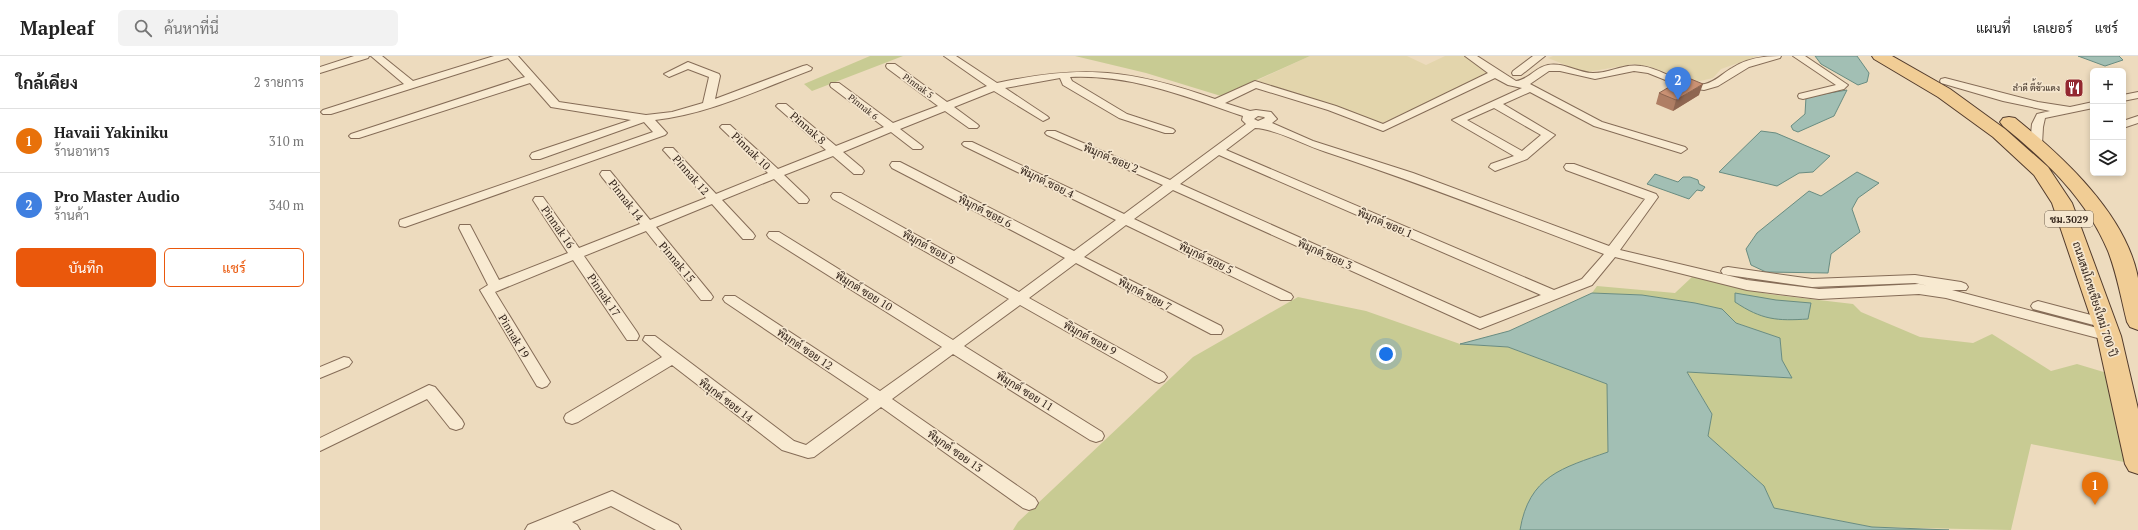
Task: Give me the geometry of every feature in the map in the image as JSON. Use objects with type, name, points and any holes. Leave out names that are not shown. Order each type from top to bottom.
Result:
[{"type":"main road","name":"ถนนสมโภชเชียงใหม่ 700 ปี","points":[[1880,56],[1944,93],[1970,110],[2019,149],[2040,171],[2062,203],[2107,329],[2138,464]]},
{"type":"main road","name":"ชม.3029","points":[[1900,56],[1983,104],[2036,144],[2075,181],[2105,223],[2119,252],[2138,322]]},
{"type":"street","points":[[320,70],[364,56]]},
{"type":"street","points":[[376,56],[411,84]]},
{"type":"street","points":[[327,112],[411,84],[504,56]]},
{"type":"street","points":[[405,224],[661,133],[646,118],[555,105],[533,78],[512,56]]},
{"type":"street","points":[[949,56],[1043,118]]},
{"type":"street","points":[[1470,56],[1512,83],[1526,86],[1598,124],[1681,149]]},
{"type":"street","points":[[1523,156],[1458,120],[1495,104],[1526,86],[1546,68],[1560,68],[1595,76],[1635,68],[1694,86],[1704,87],[1730,76],[1739,68],[1776,56]]},
{"type":"street","points":[[1798,56],[1843,85],[1803,96]]},
{"type":"street","points":[[1517,73],[1533,57]]},
{"type":"street","points":[[669,74],[688,65],[715,76],[708,105]]},
{"type":"street","name":"Pinnak 5","points":[[891,66],[973,126]]},
{"type":"street","points":[[536,156],[646,118],[672,115],[708,105],[807,68]]},
{"type":"street","points":[[1215,103],[1255,84],[1332,108],[1383,128],[1497,73]]},
{"type":"street","points":[[1064,74],[1068,83],[1123,116],[1169,131]]},
{"type":"street","points":[[492,288],[994,87],[1064,74],[1098,74],[1140,79],[1215,103],[1308,143],[1369,158],[1615,248],[1747,285],[1819,294],[1919,289],[1946,293],[2107,329]]},
{"type":"street","points":[[355,136],[533,78]]},
{"type":"street","points":[[1945,81],[2002,99],[2041,108],[2073,109],[2090,114]]},
{"type":"street","name":"Pinnak 6","points":[[835,85],[917,147]]},
{"type":"street","points":[[2126,97],[2138,95]]},
{"type":"street","points":[[1495,104],[1548,135],[1523,156],[1495,167]]},
{"type":"street","name":"Pinnak 8","points":[[782,106],[858,171]]},
{"type":"street","points":[[2036,144],[2035,126],[2041,116],[2090,106]]},
{"type":"street","points":[[2126,124],[2138,119]]},
{"type":"street","points":[[880,400],[1126,220],[1170,184],[1216,150],[1259,121]]},
{"type":"street","points":[[2126,126],[2138,131]]},
{"type":"street","name":"Pinnak 10","points":[[726,127],[803,200]]},
{"type":"street","name":"พิมุกต์ ซอย 2","points":[[1051,132],[1170,184]]},
{"type":"street","name":"พิมุกต์ ซอย 4","points":[[968,144],[1126,220]]},
{"type":"street","name":"Pinnak 12","points":[[669,150],[713,200],[748,236]]},
{"type":"street","name":"พิมุกต์ ซอย 1","points":[[1216,150],[1554,295]]},
{"type":"street","name":"พิมุกต์ ซอย 6","points":[[896,165],[1074,257]]},
{"type":"street","points":[[1554,295],[1587,282],[1615,248],[1652,197],[1570,167]]},
{"type":"street","name":"Pinnak 14","points":[[606,174],[647,226]]},
{"type":"street","name":"พิมุกต์ ซอย 3","points":[[1170,184],[1480,324],[1554,295]]},
{"type":"street","name":"พิมุกต์ ซอย 8","points":[[837,196],[1020,298]]},
{"type":"street","name":"Pinnak 16","points":[[539,200],[576,254]]},
{"type":"street","name":"พิมุกต์ ซอย 5","points":[[1126,220],[1286,297]]},
{"type":"street","name":"Pinnak 15","points":[[647,226],[706,297]]},
{"type":"street","name":"Pinnak 19","points":[[465,228],[492,288],[542,382]]},
{"type":"street","name":"พิมุกต์ ซอย 10","points":[[774,235],[953,346]]},
{"type":"street","points":[[1615,248],[1746,275],[1812,283],[1915,279],[1942,282],[2107,329]]},
{"type":"street","name":"Pinnak 17","points":[[576,254],[632,336]]},
{"type":"street","name":"พิมุกต์ ซอย 7","points":[[1074,257],[1216,330]]},
{"type":"street","points":[[1868,280],[1878,291]]},
{"type":"street","name":"พิมุกต์ ซอย 9","points":[[1020,298],[1159,377]]},
{"type":"street","name":"พิมุกต์ ซอย 12","points":[[730,299],[880,400]]},
{"type":"street","name":"พิมุกต์ ซอย 14","points":[[650,340],[788,446],[808,452],[880,400]]},
{"type":"street","name":"พิมุกต์ ซอย 11","points":[[953,346],[1096,436]]},
{"type":"street","points":[[572,418],[672,358]]},
{"type":"street","points":[[320,373],[344,362]]},
{"type":"street","points":[[320,445],[429,391],[456,424]]},
{"type":"street","name":"พิมุกต์ ซอย 13","points":[[880,400],[1029,503]]},
{"type":"street","points":[[534,530],[612,498],[672,530]]},
{"type":"street","points":[[555,521],[571,530]]},
{"type":"shaded area","points":[[1310,56],[1407,56],[1426,65],[1445,56],[1463,56],[1475,61],[1491,73],[1380,124],[1334,105],[1256,81]]},
{"type":"shaded area","points":[[1553,56],[1758,56],[1721,69],[1713,78],[1696,82],[1647,66],[1633,64],[1588,72],[1548,58]]},
{"type":"shaded area","points":[[1815,56],[1857,56],[1869,73],[1867,82],[1858,85],[1821,64]]},
{"type":"shaded area","points":[[2078,56],[2119,56],[2123,60],[2105,66]]},
{"type":"shaded area","points":[[1847,90],[1834,116],[1798,132],[1793,130],[1791,126],[1805,114],[1806,97]]},
{"type":"shaded area","points":[[1761,131],[1776,133],[1830,156],[1813,172],[1799,173],[1777,186],[1719,172]]},
{"type":"shaded area","points":[[1857,172],[1879,183],[1858,198],[1852,209],[1860,232],[1831,254],[1828,273],[1766,272],[1751,265],[1746,249],[1757,233],[1809,191],[1821,196]]},
{"type":"shaded area","points":[[1655,174],[1678,182],[1683,177],[1690,177],[1698,180],[1699,184],[1705,187],[1702,191],[1697,190],[1689,199],[1647,184]]},
{"type":"shaded area","points":[[1592,293],[1642,295],[1695,303],[1722,309],[1736,323],[1780,338],[1782,360],[1792,378],[1687,372],[1712,414],[1708,436],[1764,486],[1774,508],[1872,527],[1949,530],[1520,530],[1524,512],[1531,497],[1550,477],[1562,469],[1608,452],[1607,384],[1508,347],[1460,344],[1509,331]]},
{"type":"shaded area","points":[[1735,293],[1776,300],[1811,303],[1808,319],[1787,320],[1770,318],[1753,313],[1735,302]]},
{"type":"green space","points":[[870,56],[903,56],[812,91],[804,84]]},
{"type":"green space","points":[[1075,56],[1310,56],[1221,96],[1146,73]]},
{"type":"green space","points":[[1692,277],[1768,294],[1853,304],[1861,312],[1920,337],[1973,343],[1992,334],[2051,371],[2077,364],[2107,373],[2124,462],[2031,444],[2011,530],[1872,527],[1774,508],[1764,486],[1708,436],[1712,414],[1687,371],[1791,378],[1782,360],[1780,338],[1736,323],[1722,309],[1695,303],[1642,295],[1592,293],[1597,286],[1675,293]]},
{"type":"green space","points":[[1298,297],[1366,311],[1460,344],[1508,347],[1607,384],[1608,452],[1576,463],[1550,477],[1539,486],[1524,512],[1520,530],[1013,530],[1018,522],[1193,357]]},
{"type":"building","points":[[1686,77],[1703,84],[1676,100],[1659,93]]},
{"type":"place","name":"ลำดี ตี้ขัวแดง","points":[[2074,88]]},
{"type":"place","name":"Pro Master Audio","points":[[1678,100]]},
{"type":"place","name":"Havaii Yakiniku","points":[[2095,505]]}]
